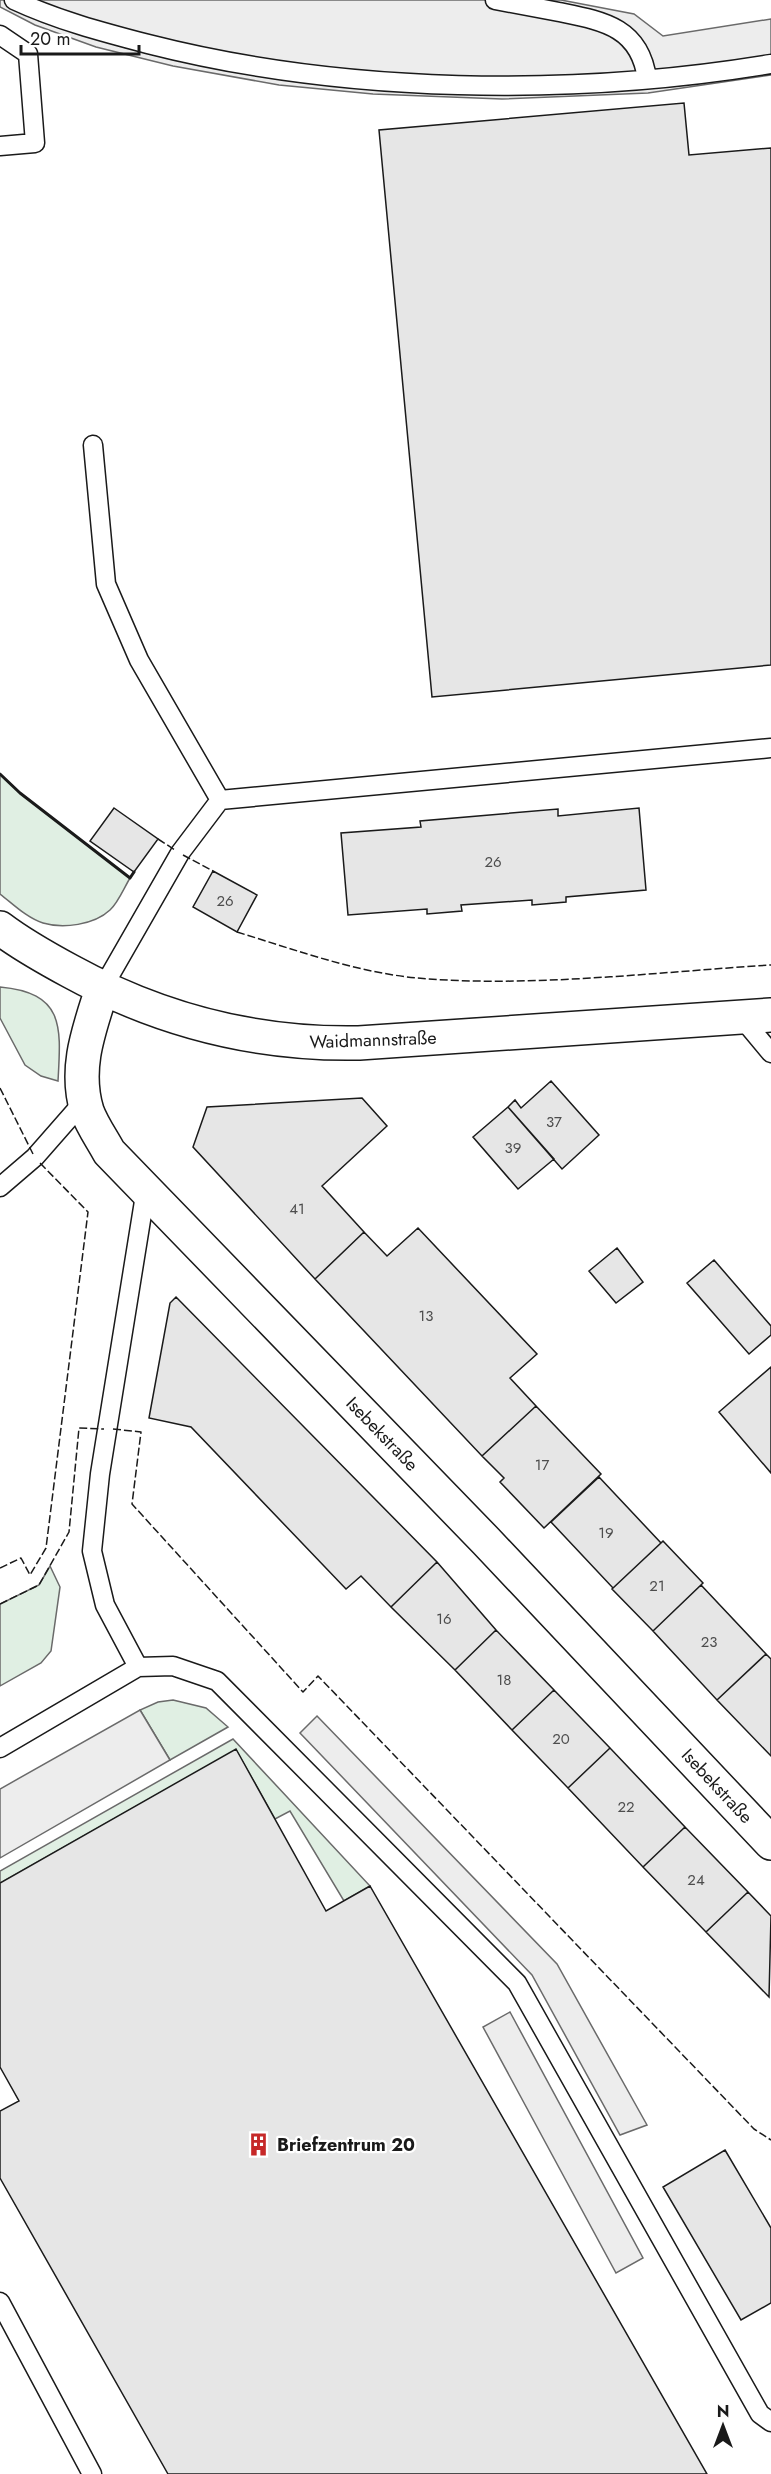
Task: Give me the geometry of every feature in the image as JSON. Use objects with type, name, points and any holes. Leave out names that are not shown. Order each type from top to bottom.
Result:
[{"type":"street","name":"Waidmannstraße","points":[[0,928],[102,989],[149,1009],[194,1024],[235,1034],[319,1044],[574,1030],[756,1016]]},
{"type":"street","name":"Isebekstraße","points":[[102,989],[82,1057],[82,1087],[88,1113],[109,1152],[486,1540],[771,1843]]},
{"type":"lane","points":[[14,0],[90,29],[172,50],[278,72],[371,80],[502,85],[696,76],[771,64]]},
{"type":"lane","points":[[495,0],[595,19],[616,27],[639,52],[646,79]]},
{"type":"lane","points":[[0,35],[28,54],[35,143],[0,146]]},
{"type":"lane","points":[[93,445],[106,584],[140,660],[220,800]]},
{"type":"lane","points":[[102,989],[180,853],[220,800],[771,748]]},
{"type":"lane","points":[[756,1016],[771,1053]]},
{"type":"lane","points":[[0,1187],[35,1157],[85,1100]]},
{"type":"lane","points":[[138,1667],[105,1605],[92,1551],[100,1474],[146,1189]]},
{"type":"lane","points":[[0,1748],[138,1667],[173,1666],[217,1681],[517,1983],[760,2414],[771,2422]]},
{"type":"lane","points":[[0,2302],[92,2474]]},
{"type":"green space","points":[[0,774],[20,793],[130,878],[110,910],[87,922],[51,925],[31,918],[0,894]]},
{"type":"green space","points":[[0,987],[37,997],[48,1005],[58,1029],[58,1081],[41,1076],[25,1065],[0,1018]]},
{"type":"green space","points":[[50,1566],[60,1587],[51,1651],[41,1663],[0,1686],[0,1604],[39,1585]]},
{"type":"green space","points":[[173,1700],[206,1708],[228,1727],[170,1760],[140,1710],[158,1702]]},
{"type":"green space","points":[[233,1739],[370,1886],[344,1901],[290,1811],[275,1819],[236,1750],[0,1883],[0,1871]]},
{"type":"shaded area","points":[[0,0],[561,0],[634,14],[663,36],[771,19],[771,75],[648,93],[502,99],[373,94],[279,85],[173,66],[96,47],[35,25],[0,7]]},
{"type":"shaded area","points":[[140,1710],[170,1760],[0,1858],[0,1789]]},
{"type":"shaded area","points":[[317,1716],[557,1964],[647,2125],[620,2135],[532,1975],[300,1733]]},
{"type":"shaded area","points":[[510,2012],[643,2258],[616,2273],[483,2027]]},
{"type":"building","points":[[684,103],[689,155],[771,148],[771,665],[432,697],[379,130]]},
{"type":"building","points":[[114,808],[158,839],[134,872],[90,841]]},
{"type":"building","points":[[639,808],[646,890],[566,897],[566,902],[532,905],[532,900],[461,905],[462,911],[427,914],[427,909],[348,915],[341,833],[421,827],[420,821],[558,809],[558,816]]},
{"type":"building","points":[[213,871],[257,895],[237,932],[193,907]]},
{"type":"building","points":[[551,1081],[599,1135],[562,1169],[508,1107],[515,1100],[521,1108]]},
{"type":"building","points":[[362,1098],[387,1126],[322,1186],[364,1232],[315,1279],[193,1147],[207,1107]]},
{"type":"building","points":[[508,1107],[554,1159],[518,1189],[473,1137]]},
{"type":"building","points":[[418,1228],[537,1354],[510,1378],[536,1406],[482,1456],[315,1279],[364,1232],[387,1256]]},
{"type":"building","points":[[617,1248],[643,1282],[616,1303],[589,1271]]},
{"type":"building","points":[[714,1260],[771,1326],[771,1335],[749,1354],[687,1283]]},
{"type":"building","points":[[176,1297],[437,1562],[391,1607],[361,1576],[346,1589],[191,1427],[149,1418],[170,1303]]},
{"type":"building","points":[[771,1367],[771,1473],[719,1412]]},
{"type":"building","points":[[536,1406],[601,1474],[544,1528],[500,1482],[504,1478],[482,1456]]},
{"type":"building","points":[[599,1477],[661,1543],[613,1588],[551,1522]]},
{"type":"building","points":[[663,1541],[703,1583],[653,1631],[612,1589]]},
{"type":"building","points":[[437,1562],[496,1630],[455,1670],[391,1607]]},
{"type":"building","points":[[701,1585],[766,1654],[717,1700],[653,1631]]},
{"type":"building","points":[[496,1630],[554,1690],[512,1730],[455,1670]]},
{"type":"building","points":[[766,1654],[771,1659],[771,1756],[717,1700]]},
{"type":"building","points":[[554,1690],[610,1748],[568,1788],[512,1730]]},
{"type":"building","points":[[610,1748],[685,1827],[643,1867],[568,1788]]},
{"type":"building","name":"Briefzentrum 20","points":[[236,1749],[326,1911],[370,1886],[707,2474],[168,2474],[0,2178],[0,2111],[19,2101],[0,2067],[0,1883]]},
{"type":"building","points":[[685,1827],[748,1892],[706,1932],[643,1867]]},
{"type":"building","points":[[748,1892],[771,1916],[769,1997],[706,1932]]},
{"type":"building","points":[[725,2150],[771,2228],[771,2303],[741,2320],[663,2187]]},
{"type":"fence","points":[[158,839],[175,850]]},
{"type":"fence","points":[[183,855],[213,871]]},
{"type":"fence","points":[[237,932],[348,966],[394,975],[460,981],[549,980],[771,965]]},
{"type":"fence","points":[[0,1088],[33,1154]]},
{"type":"fence","points":[[0,1568],[21,1558],[30,1575],[46,1548],[88,1212],[38,1161]]},
{"type":"fence","points":[[0,1604],[39,1585],[69,1532],[79,1428],[104,1429]]},
{"type":"fence","points":[[113,1429],[141,1432],[132,1504],[303,1692],[318,1676],[754,2129],[771,2140]]},
{"type":"wall","points":[[0,774],[20,793],[130,878],[134,872]]},
{"type":"place","name":"Briefzentrum 20","points":[[259,2145]]}]
